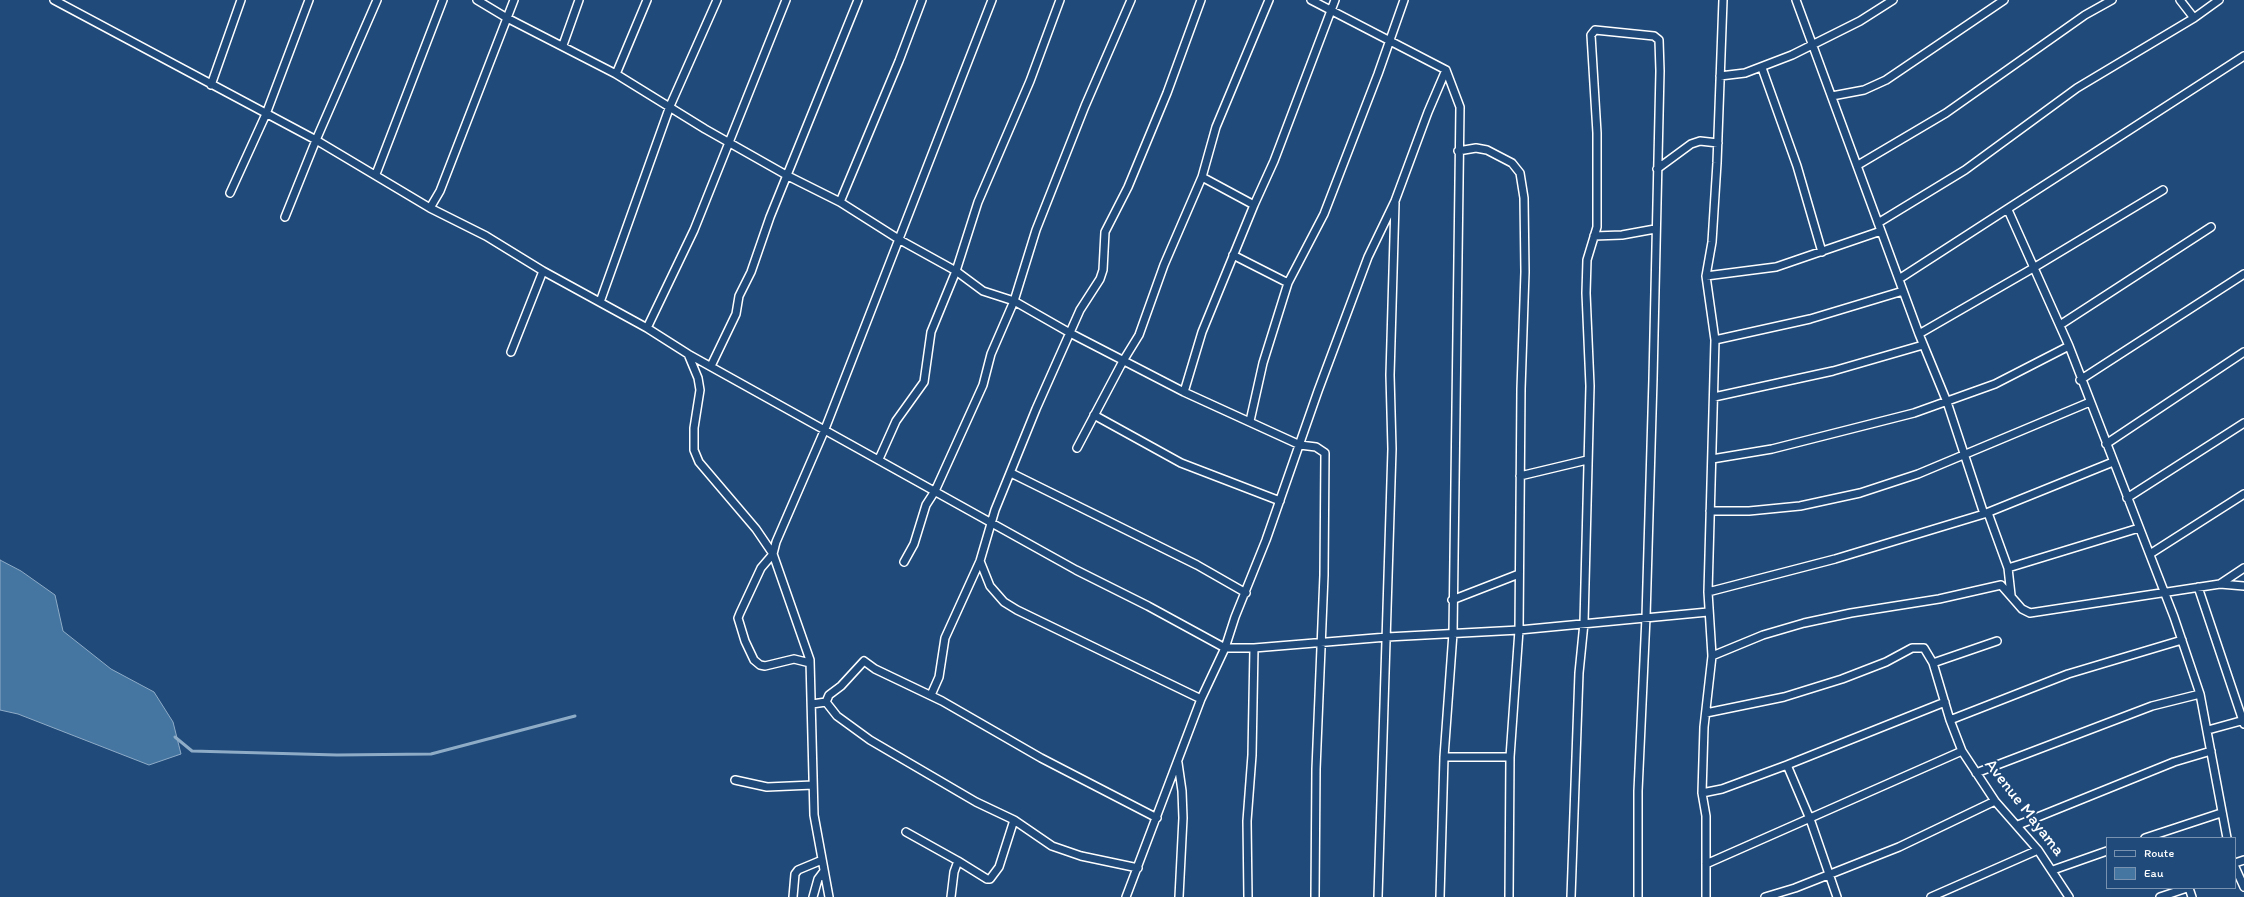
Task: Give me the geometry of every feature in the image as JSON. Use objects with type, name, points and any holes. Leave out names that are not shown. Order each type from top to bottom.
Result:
[{"type":"street","points":[[54,0],[316,140],[376,174],[430,208],[500,244],[543,271],[648,328],[688,354],[935,491],[1225,648],[1254,648],[1387,637],[1519,630],[1708,612]]},
{"type":"street","points":[[211,85],[241,0]]},
{"type":"street","points":[[230,193],[266,114],[309,0]]},
{"type":"street","points":[[286,217],[316,140],[377,0]]},
{"type":"street","points":[[376,174],[443,0]]},
{"type":"street","points":[[478,0],[507,18],[563,45],[616,74],[788,176],[840,202],[900,240],[956,271],[983,291],[1014,301],[1122,361],[1184,392],[1300,445],[1316,447],[1326,455],[1322,642],[1316,769],[1315,897]]},
{"type":"street","points":[[430,208],[440,191],[514,0]]},
{"type":"street","points":[[563,45],[579,0]]},
{"type":"street","points":[[616,74],[648,0]]},
{"type":"street","points":[[600,302],[670,106],[717,0]]},
{"type":"street","points":[[648,328],[694,230],[786,0]]},
{"type":"street","points":[[710,366],[736,314],[739,296],[751,272],[770,217],[788,176],[858,0]]},
{"type":"street","points":[[840,202],[899,61],[922,0]]},
{"type":"street","points":[[810,663],[794,659],[765,666],[754,660],[745,642],[738,618],[761,568],[773,554],[776,542],[825,429],[900,240],[992,0]]},
{"type":"street","points":[[880,460],[896,420],[924,382],[931,332],[956,271],[978,202],[1030,81],[1060,0]]},
{"type":"street","points":[[904,562],[914,544],[926,505],[935,491],[983,385],[991,354],[1014,301],[1036,230],[1085,106],[1131,0]]},
{"type":"street","points":[[932,696],[939,677],[945,638],[980,561],[991,521],[1070,333],[1080,310],[1102,274],[1105,232],[1128,187],[1167,93],[1201,0]]},
{"type":"street","points":[[1076,448],[1122,361],[1139,335],[1164,265],[1202,178],[1216,127],[1270,0]]},
{"type":"street","points":[[1311,0],[1332,9],[1388,42],[1416,53],[1446,70],[1460,107],[1458,151],[1459,306],[1452,600],[1453,633],[1444,757],[1440,897]]},
{"type":"street","points":[[1184,392],[1202,332],[1293,114],[1335,0]]},
{"type":"street","points":[[1250,421],[1263,363],[1288,282],[1324,214],[1404,0]]},
{"type":"street","points":[[1706,897],[1706,816],[1702,793],[1704,727],[1712,656],[1708,612],[1708,592],[1715,340],[1706,276],[1712,242],[1718,143],[1723,0]]},
{"type":"street","points":[[1796,0],[1923,345],[1947,402],[1986,514],[2008,568],[2011,595]]},
{"type":"street","points":[[1720,76],[1745,73],[1762,68],[1813,45],[1860,21],[1893,0]]},
{"type":"street","points":[[1832,96],[1864,90],[1886,80],[2004,0]]},
{"type":"street","points":[[1858,165],[1946,113],[2085,15],[2112,0]]},
{"type":"street","points":[[2180,0],[2194,18]]},
{"type":"street","points":[[1878,223],[1972,165],[2077,88],[2194,18],[2219,0]]},
{"type":"street","points":[[1570,897],[1579,673],[1584,623],[1590,386],[1587,260],[1597,227],[1597,161],[1591,35],[1595,30],[1654,36],[1659,40],[1646,617],[1638,791],[1638,897]]},
{"type":"street","points":[[1899,279],[2008,210],[2244,56]]},
{"type":"street","points":[[1762,68],[1797,166],[1822,252]]},
{"type":"street","points":[[1126,897],[1201,699],[1225,648],[1234,617],[1246,593],[1318,391],[1368,257],[1395,201],[1428,112],[1446,70]]},
{"type":"street","points":[[1657,169],[1691,144],[1700,141],[1718,143]]},
{"type":"street","points":[[1458,151],[1476,148],[1487,150],[1502,156],[1512,163],[1520,173],[1523,183],[1526,272],[1520,476],[1519,630],[1510,757],[1508,897]]},
{"type":"street","points":[[1202,178],[1254,205]]},
{"type":"street","points":[[1919,334],[2035,267],[2163,190]]},
{"type":"street","points":[[1378,897],[1392,449],[1390,375],[1395,201]]},
{"type":"street","points":[[2008,210],[2035,267],[2069,346],[2080,380],[2150,554],[2182,640],[2200,694],[2208,730],[2221,813],[2227,837]]},
{"type":"street","points":[[2060,325],[2211,227]]},
{"type":"street","points":[[1594,236],[1622,235],[1655,229]]},
{"type":"street","points":[[1706,276],[1776,267],[1881,231]]},
{"type":"street","points":[[1233,255],[1288,282]]},
{"type":"street","points":[[510,352],[543,271]]},
{"type":"street","points":[[2080,380],[2244,274]]},
{"type":"street","points":[[1715,340],[1810,319],[1903,291]]},
{"type":"street","points":[[1714,397],[1833,371],[1923,345]]},
{"type":"street","points":[[1712,459],[1772,449],[1914,413],[1995,384],[2069,346]]},
{"type":"street","points":[[2106,444],[2244,352]]},
{"type":"street","points":[[688,354],[698,378],[700,390],[693,440],[694,450],[699,462],[756,529],[773,554],[810,663],[814,815],[829,897]]},
{"type":"street","points":[[1710,511],[1749,511],[1800,506],[1860,493],[1918,474],[2090,402]]},
{"type":"street","points":[[1094,415],[1181,463],[1280,501]]},
{"type":"street","points":[[2127,498],[2244,422]]},
{"type":"street","points":[[1520,476],[1587,460]]},
{"type":"street","points":[[1708,592],[1836,559],[1986,514],[2113,462]]},
{"type":"street","points":[[1011,473],[1197,565],[1246,593]]},
{"type":"street","points":[[2150,554],[2244,494]]},
{"type":"street","points":[[2008,568],[2139,528]]},
{"type":"street","points":[[980,561],[990,586],[1004,602],[1017,610],[1201,699]]},
{"type":"street","points":[[2220,584],[2244,568]]},
{"type":"street","points":[[1452,600],[1519,574]]},
{"type":"street","points":[[1712,656],[1763,635],[1851,613],[1939,599],[2001,585],[2022,609],[2030,613],[2220,584],[2244,586]]},
{"type":"street","points":[[2198,587],[2244,722],[2208,730]]},
{"type":"street","points":[[1950,720],[2068,674],[2182,640]]},
{"type":"street","points":[[1933,663],[1997,641]]},
{"type":"street","points":[[1248,897],[1247,821],[1252,755],[1254,648]]},
{"type":"street","name":"Avenue Mayama","points":[[1706,713],[1784,697],[1842,679],[1886,662],[1912,648],[1924,648],[1933,663],[1950,720],[1962,751],[1995,801],[2018,825],[2053,870],[2069,897]]},
{"type":"street","points":[[826,702],[829,695],[841,686],[848,676],[864,661],[875,669],[932,696],[1040,758],[1157,818]]},
{"type":"street","points":[[1976,773],[2152,706],[2200,694]]},
{"type":"street","points":[[812,704],[826,702]]},
{"type":"street","points":[[826,702],[837,716],[876,743],[976,802],[1014,820],[1052,846],[1066,852],[1138,868]]},
{"type":"street","points":[[1702,793],[1722,789],[1787,765],[1945,702]]},
{"type":"street","points":[[1706,864],[1962,751]]},
{"type":"street","points":[[2018,825],[2174,762],[2211,751]]},
{"type":"street","points":[[1444,757],[1510,757]]},
{"type":"street","points":[[1177,760],[1182,791],[1183,818],[1180,897]]},
{"type":"street","points":[[1787,765],[1810,819],[1837,897]]},
{"type":"street","points":[[735,780],[767,787],[813,785]]},
{"type":"street","points":[[1765,897],[1829,875],[1899,847],[1995,801]]},
{"type":"street","points":[[2148,837],[2221,813]]},
{"type":"street","points":[[906,832],[987,879],[993,877],[999,867],[1014,820]]},
{"type":"street","points":[[1931,897],[2038,850]]},
{"type":"street","points":[[2053,870],[2106,851]]},
{"type":"street","points":[[793,897],[795,874],[798,870],[822,860]]},
{"type":"street","points":[[2236,866],[2244,860]]},
{"type":"street","points":[[950,897],[954,872],[958,861]]},
{"type":"street","points":[[2236,869],[2244,887]]},
{"type":"street","points":[[813,897],[818,878],[824,871]]},
{"type":"street","points":[[2160,897],[2185,889]]},
{"type":"water","points":[[0,560],[21,571],[55,595],[63,631],[111,669],[154,692],[173,722],[181,754],[149,765],[18,714],[0,710]]},
{"type":"waterway","points":[[175,737],[192,751],[337,755],[431,754],[575,716]]}]
